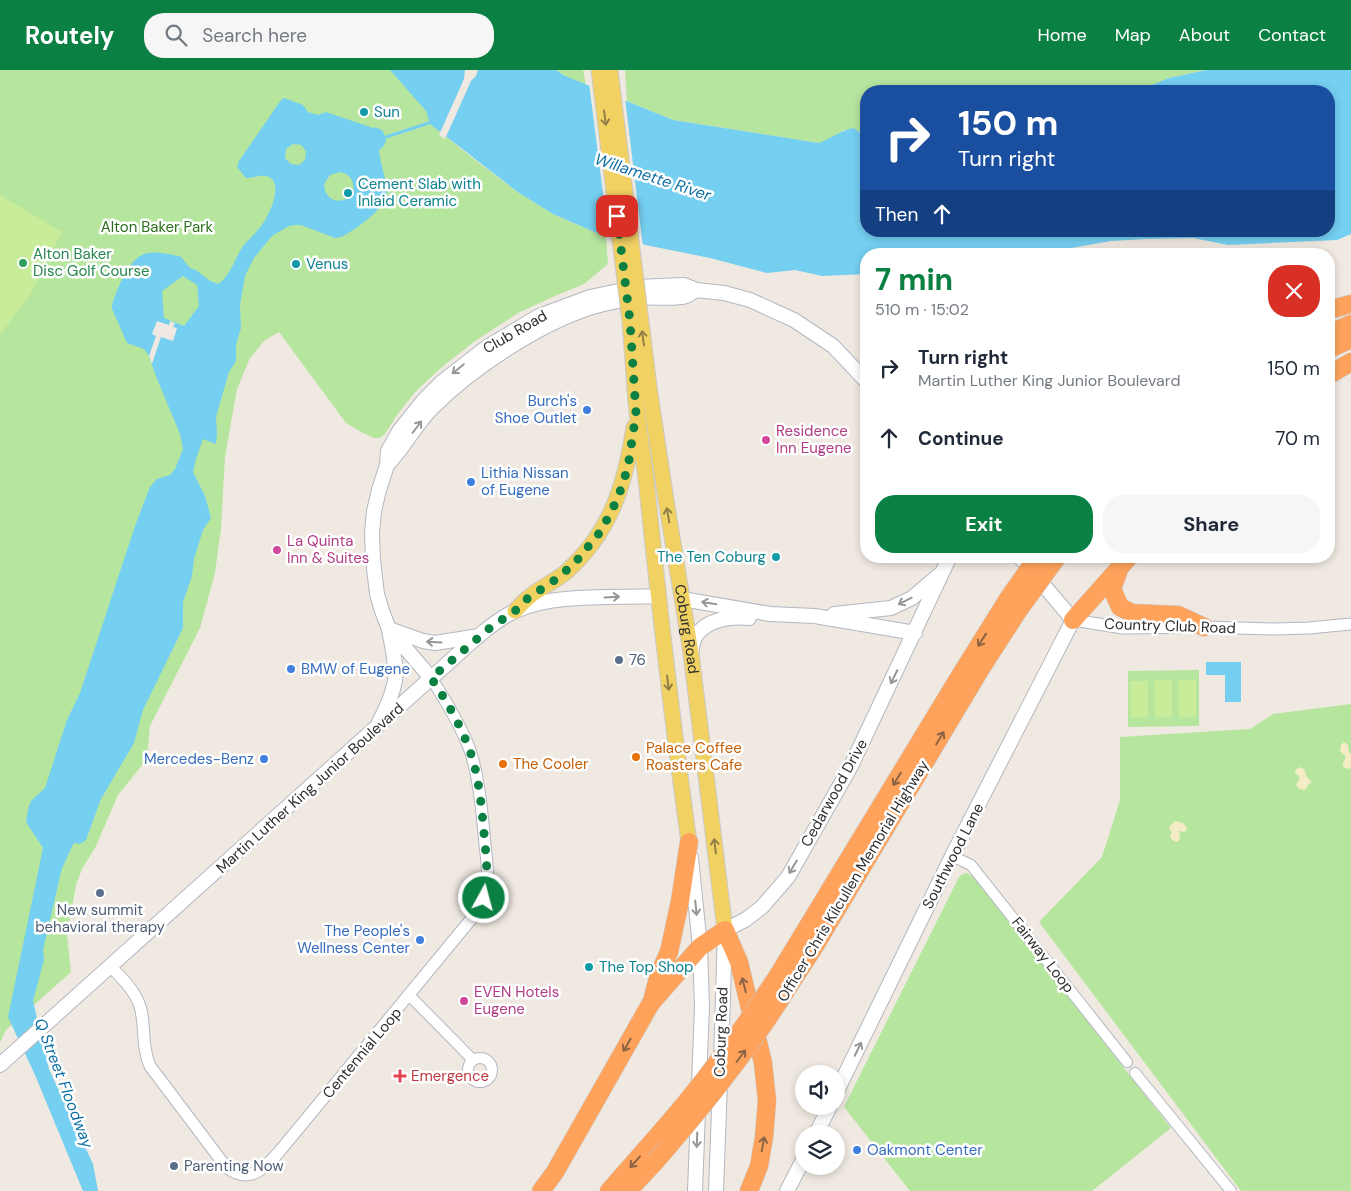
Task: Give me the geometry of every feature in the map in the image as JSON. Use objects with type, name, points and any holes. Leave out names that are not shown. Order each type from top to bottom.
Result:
[{"type":"highway","points":[[1335,308],[1351,304]]},
{"type":"highway","points":[[1335,331],[1351,324]]},
{"type":"highway","points":[[1335,346],[1351,339]]},
{"type":"highway","points":[[1335,371],[1351,362]]},
{"type":"highway","name":"Officer Chris Kilcullen Memorial Highway","points":[[628,1191],[655,1162],[729,1072],[765,1024],[816,944],[980,670],[1034,563]]},
{"type":"highway","name":"Officer Chris Kilcullen Memorial Highway","points":[[609,1191],[660,1133],[724,1054],[782,969],[955,684],[1013,605],[1052,563]]},
{"type":"highway","points":[[1073,620],[1124,563]]},
{"type":"highway","points":[[1125,563],[1112,589],[1120,608],[1132,614],[1178,615],[1204,627]]},
{"type":"highway","points":[[541,1191],[555,1172],[663,979],[680,901],[689,842]]},
{"type":"highway","points":[[663,979],[700,947],[725,930],[741,971],[763,1063],[767,1101],[759,1166],[749,1191]]},
{"type":"main road","name":"Coburg Road","points":[[598,70],[630,321],[666,500],[691,653],[725,930],[716,1191]]},
{"type":"main road","name":"Coburg Road","points":[[610,70],[642,388],[636,413],[646,473],[672,721],[689,842],[700,947],[702,1006],[695,1191]]},
{"type":"main road","name":"Club Road","points":[[431,678],[389,629],[377,594],[372,533],[379,490],[387,465],[388,451],[399,431],[423,401],[443,381],[466,363],[515,329],[539,316],[590,296],[637,287],[684,285],[696,290],[724,293],[750,300],[794,320],[832,346],[860,375]]},
{"type":"main road","points":[[515,611],[529,597],[565,573],[585,552],[601,531],[618,498],[628,467],[636,413]]},
{"type":"main road","points":[[658,596],[668,589],[675,575],[677,563]]},
{"type":"main road","points":[[682,599],[770,614],[814,616],[915,634],[947,563]]},
{"type":"main road","points":[[1025,563],[1073,620]]},
{"type":"main road","points":[[814,616],[891,608],[912,598],[943,571]]},
{"type":"main road","name":"Martin Luther King Junior Boulevard","points":[[5,1061],[112,967],[431,678],[480,636],[515,611],[538,604],[566,600],[658,596]]},
{"type":"main road","points":[[691,653],[695,638],[705,627],[718,620],[733,617],[757,618],[770,614]]},
{"type":"main road","name":"Southwood Lane","points":[[845,1075],[952,856],[1073,620]]},
{"type":"main road","points":[[376,729],[390,699],[395,680],[389,629],[423,641],[435,643],[480,636]]},
{"type":"main road","name":"Cedarwood Drive","points":[[725,930],[745,920],[762,907],[788,877],[852,766],[915,634]]},
{"type":"main road","points":[[787,1191],[795,1175]]},
{"type":"street","name":"Country Club Road","points":[[1073,620],[1123,628],[1204,627],[1275,629],[1351,624]]},
{"type":"street","name":"Centennial Loop","points":[[112,967],[138,1000],[141,1011],[144,1050],[150,1066],[226,1167],[234,1172],[243,1174],[259,1172],[270,1163],[410,995],[477,912],[484,898],[488,881],[481,797],[475,768],[470,751],[446,700],[431,678]]},
{"type":"street","name":"Fairway Loop","points":[[952,856],[972,865],[1127,1062]]},
{"type":"street","points":[[410,995],[473,1060]]},
{"type":"street","points":[[1135,1073],[1230,1191]]},
{"type":"green space","name":"Alton Baker Park","points":[[0,70],[393,70],[425,107],[437,129],[466,153],[519,193],[553,214],[606,237],[608,264],[584,284],[518,313],[475,341],[416,391],[385,434],[380,438],[374,438],[346,423],[279,332],[264,341],[250,358],[237,389],[225,457],[221,528],[215,573],[200,628],[150,726],[147,759],[118,795],[96,846],[82,869],[76,885],[67,935],[71,972],[6,1030],[0,1043]]},
{"type":"green space","points":[[556,70],[583,70],[586,85],[563,75]]},
{"type":"green space","points":[[625,70],[1206,70],[1169,78],[1152,85],[860,85],[860,132],[844,130],[833,138],[819,143],[673,120],[627,101]]},
{"type":"green space","name":"Alton Baker Disc Golf Course","points":[[0,195],[62,232],[30,295],[0,335]]},
{"type":"green space","points":[[1199,670],[1199,726],[1128,727],[1128,671]]},
{"type":"green space","points":[[1154,680],[1172,680],[1172,717],[1155,717]]},
{"type":"green space","points":[[1178,680],[1196,680],[1196,717],[1179,717]]},
{"type":"green space","points":[[1130,681],[1148,681],[1148,717],[1131,718]]},
{"type":"green space","points":[[1351,704],[1351,1191],[1241,1191],[1039,922],[1102,857],[1120,800],[1120,737],[1250,729],[1273,714]]},
{"type":"green space","points":[[967,873],[974,877],[1171,1128],[1092,1191],[910,1191],[845,1108],[962,874]]},
{"type":"sand","points":[[1344,742],[1348,745],[1351,754],[1351,767],[1348,769],[1343,767],[1346,757],[1340,751],[1341,745]]},
{"type":"sand","points":[[1300,767],[1305,770],[1306,776],[1312,782],[1305,790],[1299,789],[1296,785],[1300,778],[1295,770]]},
{"type":"sand","points":[[1175,821],[1183,823],[1187,828],[1185,832],[1179,831],[1180,839],[1177,842],[1172,840],[1170,836],[1172,832],[1169,829]]},
{"type":"water","name":"Willamette River","points":[[390,70],[556,70],[563,75],[673,120],[819,143],[845,130],[854,128],[860,133],[860,237],[1335,237],[1335,85],[1152,85],[1169,78],[1206,70],[1351,70],[1351,234],[1337,240],[1228,245],[1193,238],[1111,241],[1071,248],[860,248],[860,274],[822,276],[795,270],[767,273],[710,258],[606,237],[553,214],[519,193],[430,124],[426,111]]},
{"type":"water","points":[[284,98],[303,105],[308,112],[318,115],[326,112],[373,128],[376,127],[383,131],[386,141],[379,150],[386,183],[386,198],[376,212],[354,230],[341,237],[335,238],[301,225],[289,226],[272,236],[254,258],[245,276],[240,305],[241,328],[236,345],[236,361],[229,372],[216,417],[216,444],[203,439],[193,472],[205,496],[211,518],[203,530],[194,559],[192,576],[183,602],[183,628],[143,710],[134,743],[101,799],[86,840],[80,844],[74,843],[62,868],[43,950],[44,960],[33,1001],[49,1069],[93,1164],[98,1191],[83,1191],[35,1075],[8,1017],[43,848],[26,822],[28,809],[31,801],[45,788],[67,720],[80,693],[135,526],[150,487],[157,479],[170,475],[175,469],[183,449],[180,434],[149,356],[144,349],[127,343],[112,305],[127,270],[142,255],[150,253],[181,257],[190,268],[218,284],[226,277],[243,246],[264,221],[274,199],[275,184],[272,179],[266,176],[246,178],[237,167],[239,161]],"holes":[[[293,144],[301,145],[306,151],[305,160],[299,165],[291,164],[285,158],[286,149]],[[340,172],[350,177],[353,188],[352,194],[342,200],[330,198],[324,184],[330,175]],[[183,276],[197,285],[199,306],[184,326],[164,318],[162,291]]]},
{"type":"water","points":[[1206,662],[1241,662],[1241,702],[1225,702],[1225,675],[1206,675]]},
{"type":"pier","points":[[465,70],[478,70],[476,76],[471,81],[445,139],[439,135],[464,79]]},
{"type":"pier","points":[[589,83],[625,98],[643,247],[609,240]]},
{"type":"pier","points":[[157,321],[169,325],[170,321],[175,323],[173,327],[177,328],[173,341],[161,337],[152,364],[149,356],[156,336],[152,334]]},
{"type":"waterway","points":[[383,138],[432,122]]},
{"type":"place","name":"Sun","points":[[364,112]]},
{"type":"place","name":"Cement Slab with Inlaid Ceramic","points":[[348,193]]},
{"type":"place","name":"Alton Baker Disc Golf Course","points":[[23,263]]},
{"type":"place","name":"Venus","points":[[296,264]]},
{"type":"place","name":"Burch's Shoe Outlet","points":[[587,410]]},
{"type":"place","name":"Residence Inn Eugene","points":[[766,440]]},
{"type":"place","name":"Lithia Nissan of Eugene","points":[[471,482]]},
{"type":"place","name":"La Quinta Inn & Suites","points":[[277,550]]},
{"type":"place","name":"The Ten Coburg","points":[[776,557]]},
{"type":"place","name":"76","points":[[619,660]]},
{"type":"place","name":"BMW of Eugene","points":[[291,669]]},
{"type":"place","name":"Palace Coffee Roasters Cafe","points":[[636,757]]},
{"type":"place","name":"Mercedes-Benz","points":[[264,759]]},
{"type":"place","name":"The Cooler","points":[[503,764]]},
{"type":"place","name":"New summit behavioral therapy","points":[[100,893]]},
{"type":"place","name":"The People's Wellness Center","points":[[420,940]]},
{"type":"place","name":"The Top Shop","points":[[589,967]]},
{"type":"place","name":"EVEN Hotels Eugene","points":[[464,1001]]},
{"type":"place","name":"Emergence","points":[[400,1076]]},
{"type":"place","name":"Oakmont Center","points":[[857,1150]]},
{"type":"place","name":"Parenting Now","points":[[174,1166]]},
{"type":"route","points":[[484,898],[488,881],[487,866],[481,797],[475,768],[470,751],[446,700],[431,678],[491,627],[515,611],[529,597],[565,573],[592,544],[618,498],[628,467],[636,413],[630,321],[617,216]]},
{"type":"water label","name":"Q Street Floodway","points":[[64,1083]]}]
